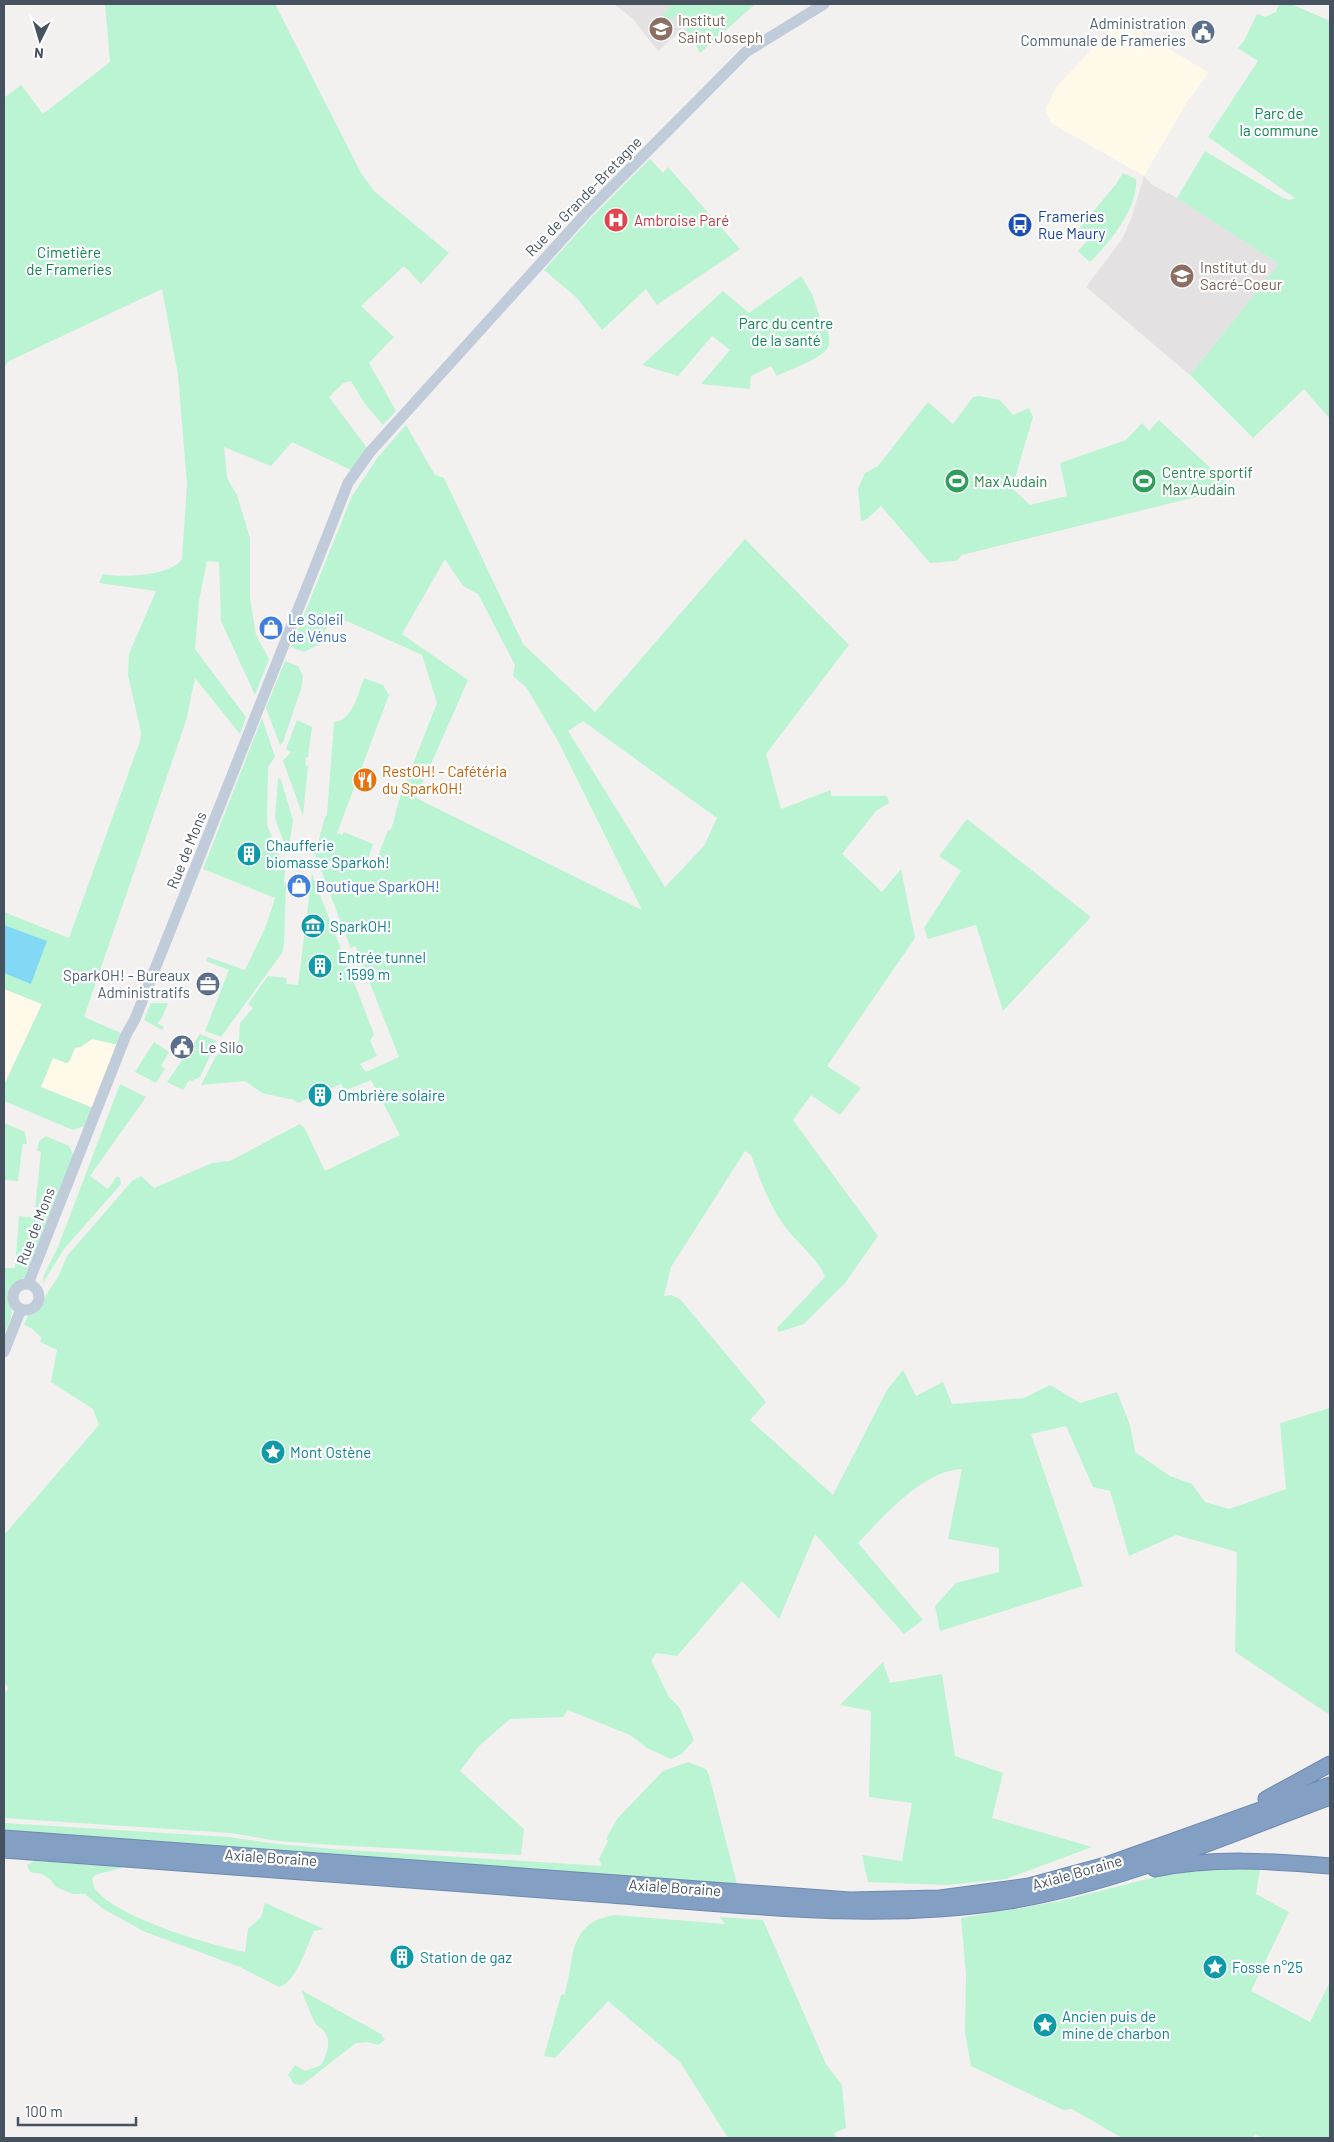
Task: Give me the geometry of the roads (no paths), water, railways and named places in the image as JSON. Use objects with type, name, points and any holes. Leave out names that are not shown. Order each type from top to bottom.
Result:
[{"type":"highway","points":[[1194,1834],[1305,1780],[1330,1764]]},
{"type":"highway","name":"Axiale Boraine","points":[[982,1900],[1106,1865],[1330,1785]]},
{"type":"highway","name":"Axiale Boraine","points":[[4,1850],[713,1896],[863,1911],[1066,1890],[1167,1858],[1330,1797]]},
{"type":"highway","name":"Axiale Boraine","points":[[4,1838],[713,1896]]},
{"type":"highway","points":[[1066,1890],[1143,1872],[1198,1862],[1330,1866]]},
{"type":"main road","name":"Rue de Grande-Bretagne","points":[[386,435],[567,233],[746,52],[824,4]]},
{"type":"main road","name":"Rue de Mons","points":[[32,1286],[130,1029],[348,484],[359,466],[386,435]]},
{"type":"main road","points":[[32,1286],[40,1296],[37,1306],[29,1311],[21,1310],[16,1305],[13,1295],[17,1288],[32,1286]]},
{"type":"main road","points":[[4,1352],[21,1310]]},
{"type":"water","points":[[4,925],[47,941],[31,984],[4,973]]},
{"type":"place","name":"Institut Saint Joseph","points":[[661,29]]},
{"type":"place","name":"Administration Communale de Frameries","points":[[1203,32]]},
{"type":"place","name":"Ambroise Paré","points":[[616,220]]},
{"type":"place","name":"Frameries Rue Maury","points":[[1020,225]]},
{"type":"place","name":"Institut du Sacré-Coeur","points":[[1182,276]]},
{"type":"place","name":"Max Audain","points":[[957,481]]},
{"type":"place","name":"Centre sportif Max Audain","points":[[1144,481]]},
{"type":"place","name":"Le Soleil de Vénus","points":[[271,628]]},
{"type":"place","name":"RestOH! - Cafétéria du SparkOH!","points":[[365,780]]},
{"type":"place","name":"Chaufferie biomasse Sparkoh!","points":[[249,854]]},
{"type":"place","name":"Boutique SparkOH!","points":[[299,886]]},
{"type":"place","name":"SparkOH!","points":[[313,926]]},
{"type":"place","name":"Entrée tunnel : 1599 m","points":[[320,966]]},
{"type":"place","name":"SparkOH! - Bureaux Administratifs","points":[[208,984]]},
{"type":"place","name":"Le Silo","points":[[182,1047]]},
{"type":"place","name":"Ombrière solaire","points":[[320,1095]]},
{"type":"place","name":"Mont Ostène","points":[[273,1452]]},
{"type":"place","name":"Station de gaz","points":[[402,1957]]},
{"type":"place","name":"Fosse n°25","points":[[1215,1967]]},
{"type":"place","name":"Ancien puis de mine de charbon","points":[[1045,2025]]},
{"type":"park label","name":"Parc de la commune","points":[[1279,122]]},
{"type":"park label","name":"Cimetière de Frameries","points":[[69,260]]},
{"type":"park label","name":"Parc du centre de la santé","points":[[786,332]]}]
